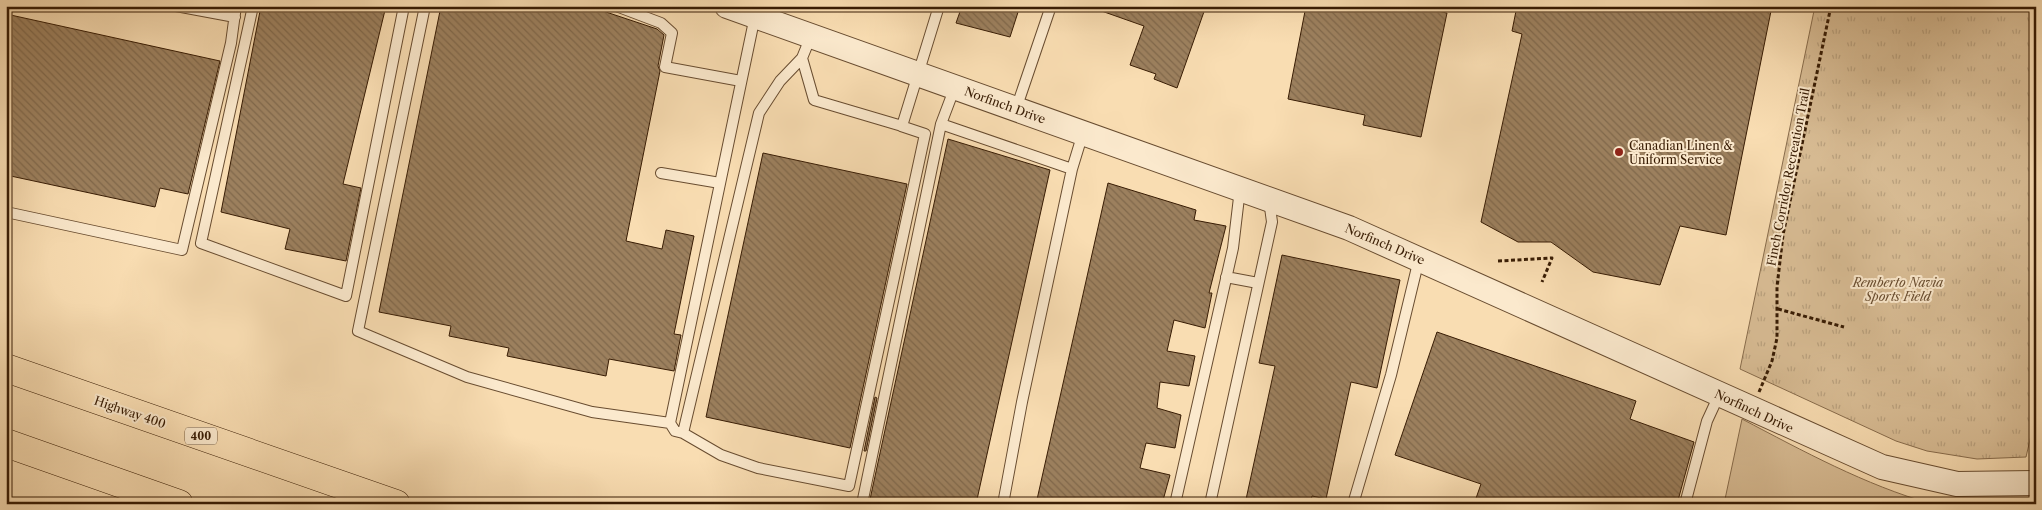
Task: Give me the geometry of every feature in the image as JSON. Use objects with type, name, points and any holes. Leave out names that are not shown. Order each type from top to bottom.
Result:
[{"type":"highway","name":"Highway 400","points":[[6,368],[396,504]]},
{"type":"highway","points":[[6,443],[179,504]]},
{"type":"street","name":"Norfinch Drive","points":[[727,6],[1349,228],[1882,467],[1958,484],[2036,483]]},
{"type":"lane","points":[[6,212],[182,250],[236,12],[176,6]]},
{"type":"lane","points":[[252,6],[201,243],[346,296],[404,6]]},
{"type":"lane","points":[[425,6],[358,331],[467,377],[592,412],[670,423]]},
{"type":"lane","points":[[616,6],[661,24],[672,33],[665,67],[741,82]]},
{"type":"lane","points":[[901,126],[939,6]]},
{"type":"lane","points":[[1016,109],[1051,6]]},
{"type":"lane","points":[[755,16],[670,423],[675,431],[684,433],[720,455],[758,468],[849,486],[925,134]]},
{"type":"lane","points":[[684,433],[759,113],[780,81],[802,58],[810,36]]},
{"type":"lane","points":[[802,58],[814,100],[939,137]]},
{"type":"lane","points":[[862,504],[939,137],[955,87]]},
{"type":"lane","points":[[942,124],[1072,169]]},
{"type":"lane","points":[[1003,504],[1022,402],[1072,169],[1083,133]]},
{"type":"lane","points":[[661,172],[720,183]]},
{"type":"lane","points":[[1175,504],[1226,276],[1240,189]]},
{"type":"lane","points":[[1210,504],[1272,222],[1269,199]]},
{"type":"lane","points":[[1353,504],[1391,375],[1419,259]]},
{"type":"lane","points":[[1226,276],[1258,283]]},
{"type":"lane","points":[[1685,504],[1707,421],[1719,395]]},
{"type":"path","name":"Finch Corridor Recreation Trail","points":[[1751,408],[1772,361],[1777,338],[1777,287],[1783,235],[1831,6]]},
{"type":"path","points":[[1498,261],[1552,258],[1542,282]]},
{"type":"path","points":[[1778,310],[1844,327]]},
{"type":"green space","name":"Remberto Navia Sports Field","points":[[1815,6],[2036,6],[2036,414],[2026,457],[1977,459],[1927,451],[1896,441],[1740,369]]},
{"type":"green space","points":[[1742,419],[1811,455],[1859,477],[1932,504],[1724,504]]},
{"type":"building","points":[[261,6],[386,6],[343,184],[361,188],[346,261],[285,249],[290,229],[221,212]]},
{"type":"building","points":[[441,6],[588,6],[657,29],[664,35],[658,66],[660,71],[626,241],[662,249],[666,230],[694,236],[674,334],[681,335],[674,371],[609,359],[606,376],[507,356],[509,348],[449,336],[451,326],[379,312]]},
{"type":"building","points":[[962,6],[1020,6],[1010,37],[956,23]]},
{"type":"building","points":[[1093,6],[1206,6],[1177,88],[1154,79],[1156,74],[1130,65],[1144,26],[1093,8]]},
{"type":"building","points":[[1306,6],[1413,6],[1447,13],[1421,137],[1363,125],[1365,115],[1288,99]]},
{"type":"building","name":"Canadian Linen & Uniform Service","points":[[1517,6],[1772,6],[1726,235],[1680,226],[1660,285],[1593,272],[1551,242],[1518,242],[1481,222],[1522,34],[1512,31]]},
{"type":"building","points":[[6,14],[220,61],[188,194],[160,188],[155,207],[6,175]]},
{"type":"building","points":[[948,139],[1050,170],[976,504],[869,504]]},
{"type":"building","points":[[763,153],[907,184],[850,448],[706,417]]},
{"type":"building","points":[[1108,183],[1196,210],[1194,220],[1226,226],[1209,293],[1212,293],[1205,328],[1174,320],[1167,351],[1195,356],[1189,386],[1160,382],[1157,408],[1181,415],[1175,448],[1146,443],[1140,468],[1170,475],[1162,504],[1036,504]]},
{"type":"building","points":[[1282,255],[1400,280],[1377,388],[1351,382],[1326,499],[1312,496],[1310,504],[1245,504],[1275,366],[1259,363]]},
{"type":"building","points":[[1437,332],[1636,401],[1630,419],[1694,442],[1677,504],[1474,504],[1481,484],[1395,455]]},
{"type":"building","points":[[875,397],[877,398],[866,451],[864,451]]},
{"type":"place","name":"Canadian Linen & Uniform Service","points":[[1619,152]]}]
